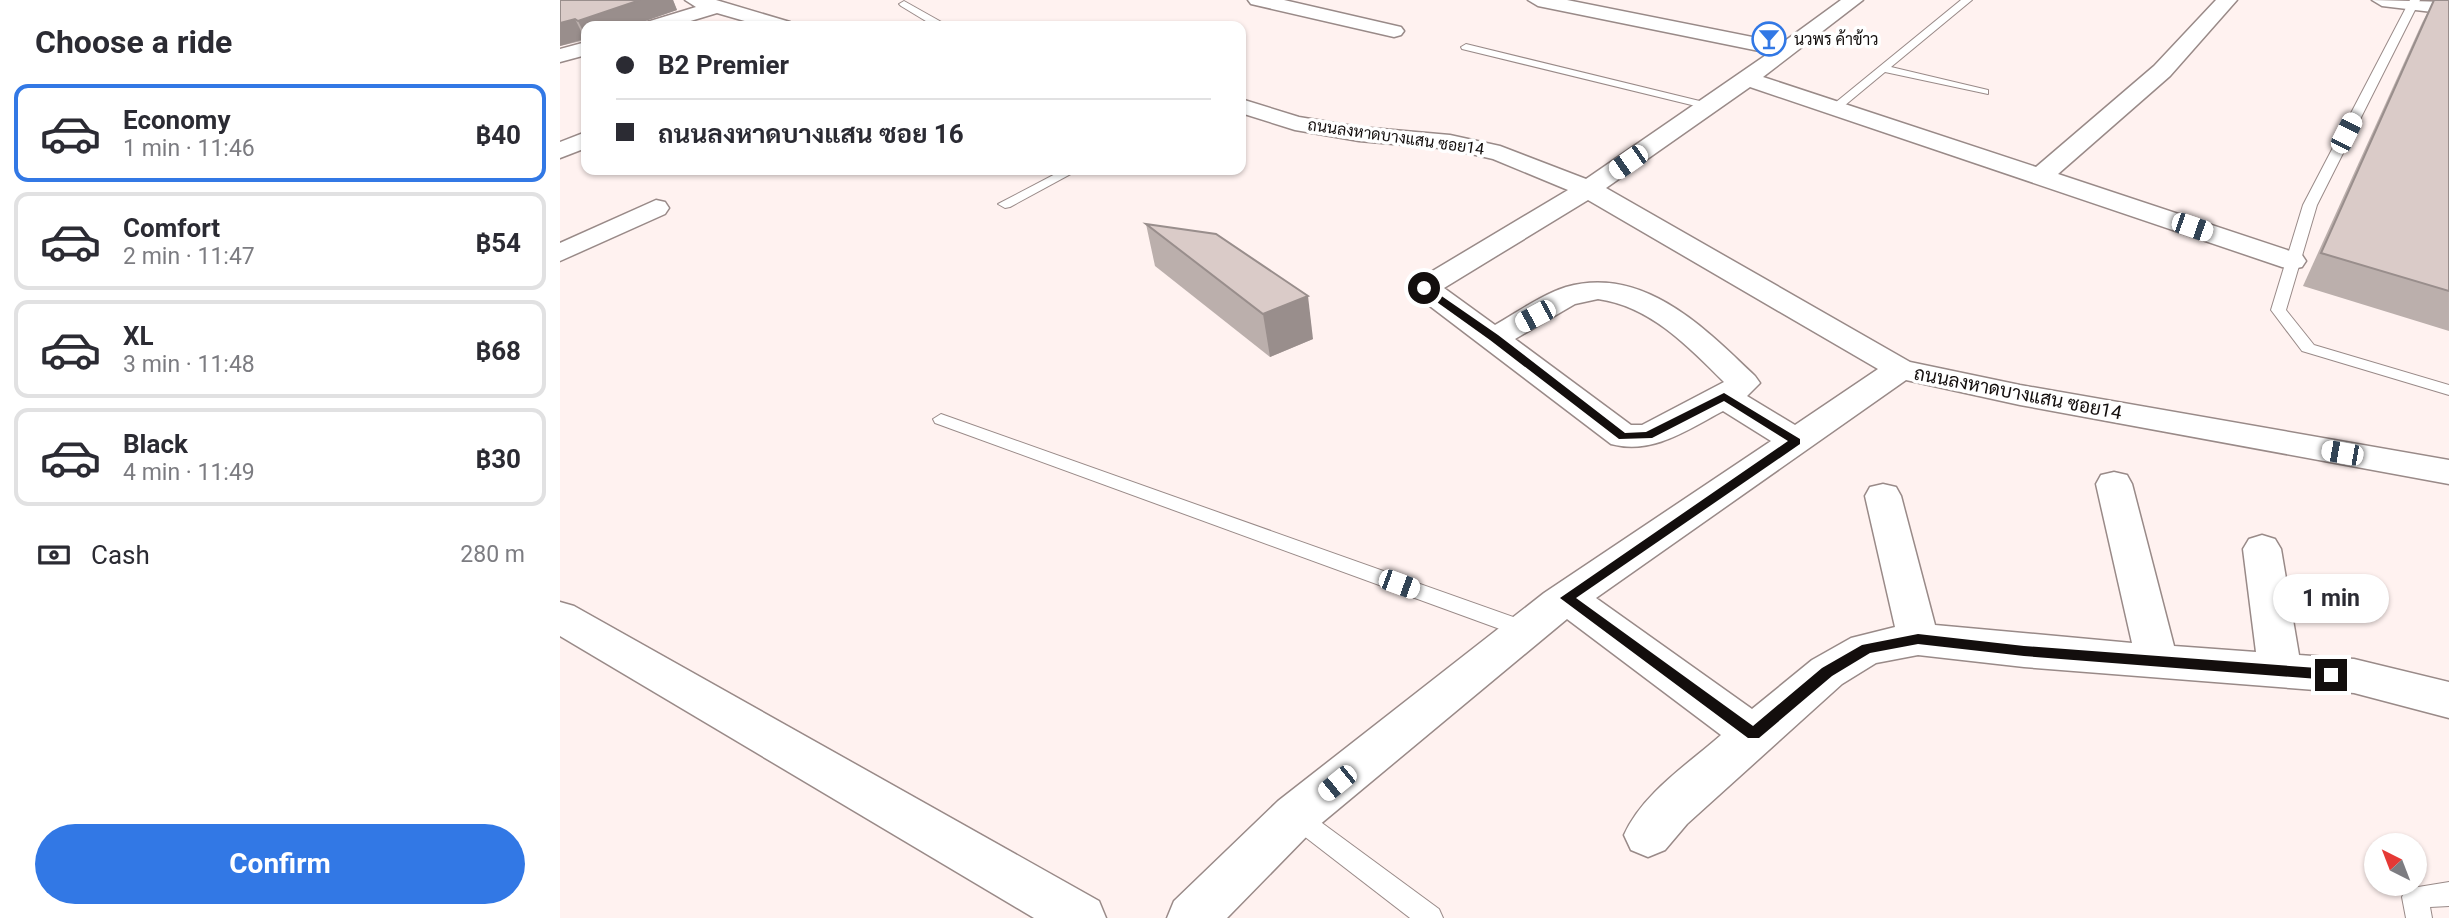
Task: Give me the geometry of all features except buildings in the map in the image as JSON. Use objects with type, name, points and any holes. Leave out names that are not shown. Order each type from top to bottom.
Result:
[{"type":"street","points":[[695,0],[766,21]]},
{"type":"street","points":[[672,21],[755,0]]},
{"type":"street","points":[[1258,0],[1394,30]]},
{"type":"street","points":[[1538,0],[1785,50]]},
{"type":"street","points":[[1494,338],[1576,294],[1610,289],[1642,300],[1700,340],[1744,383],[1724,397],[1648,436],[1623,436],[1424,288],[1588,190],[1747,79],[1853,0]]},
{"type":"street","points":[[2040,176],[2162,71],[2227,0]]},
{"type":"street","points":[[2382,0],[2449,8]]},
{"type":"street","points":[[560,56],[581,50]]},
{"type":"street","points":[[1747,79],[2292,261]]},
{"type":"street","name":"ถนนลงหาดบางแสน ซอย14","points":[[1246,108],[1295,123],[1359,134],[1450,142],[1500,153],[1588,190],[1900,369],[2020,395],[2449,472]]},
{"type":"street","points":[[560,150],[581,141]]},
{"type":"street","points":[[560,253],[656,208]]},
{"type":"street","points":[[1192,918],[1295,817],[1567,598],[1900,369]]},
{"type":"street","points":[[1724,397],[1796,441]]},
{"type":"street","points":[[2114,484],[2157,661]]},
{"type":"street","points":[[1883,496],[1918,639]]},
{"type":"street","points":[[2262,549],[2280,671]]},
{"type":"street","points":[[1567,598],[1754,734]]},
{"type":"street","points":[[560,617],[1082,918]]},
{"type":"street","points":[[1648,835],[1670,809],[1827,672],[1866,649],[1918,639],[2024,651],[2354,676],[2449,700]]},
{"type":"lane","points":[[1834,109],[1966,0]]},
{"type":"lane","points":[[2413,2],[2310,205],[2278,310],[2308,348],[2449,390]]},
{"type":"lane","points":[[904,4],[933,21]]},
{"type":"lane","points":[[1466,47],[1708,106]]},
{"type":"lane","points":[[1884,69],[1984,92]]},
{"type":"lane","points":[[1005,204],[1062,175]]},
{"type":"lane","points":[[941,419],[1526,630]]},
{"type":"lane","points":[[1295,817],[1430,918]]},
{"type":"lane","points":[[2419,918],[2415,897],[2449,894]]},
{"type":"place","name":"นวพร ค้าข้าว","points":[[1769,39]]},
{"type":"route","points":[[1424,288],[1623,436],[1648,436],[1724,397],[1796,441],[1567,598],[1754,734],[1827,672],[1866,649],[1918,639],[2024,651],[2331,675]]}]
